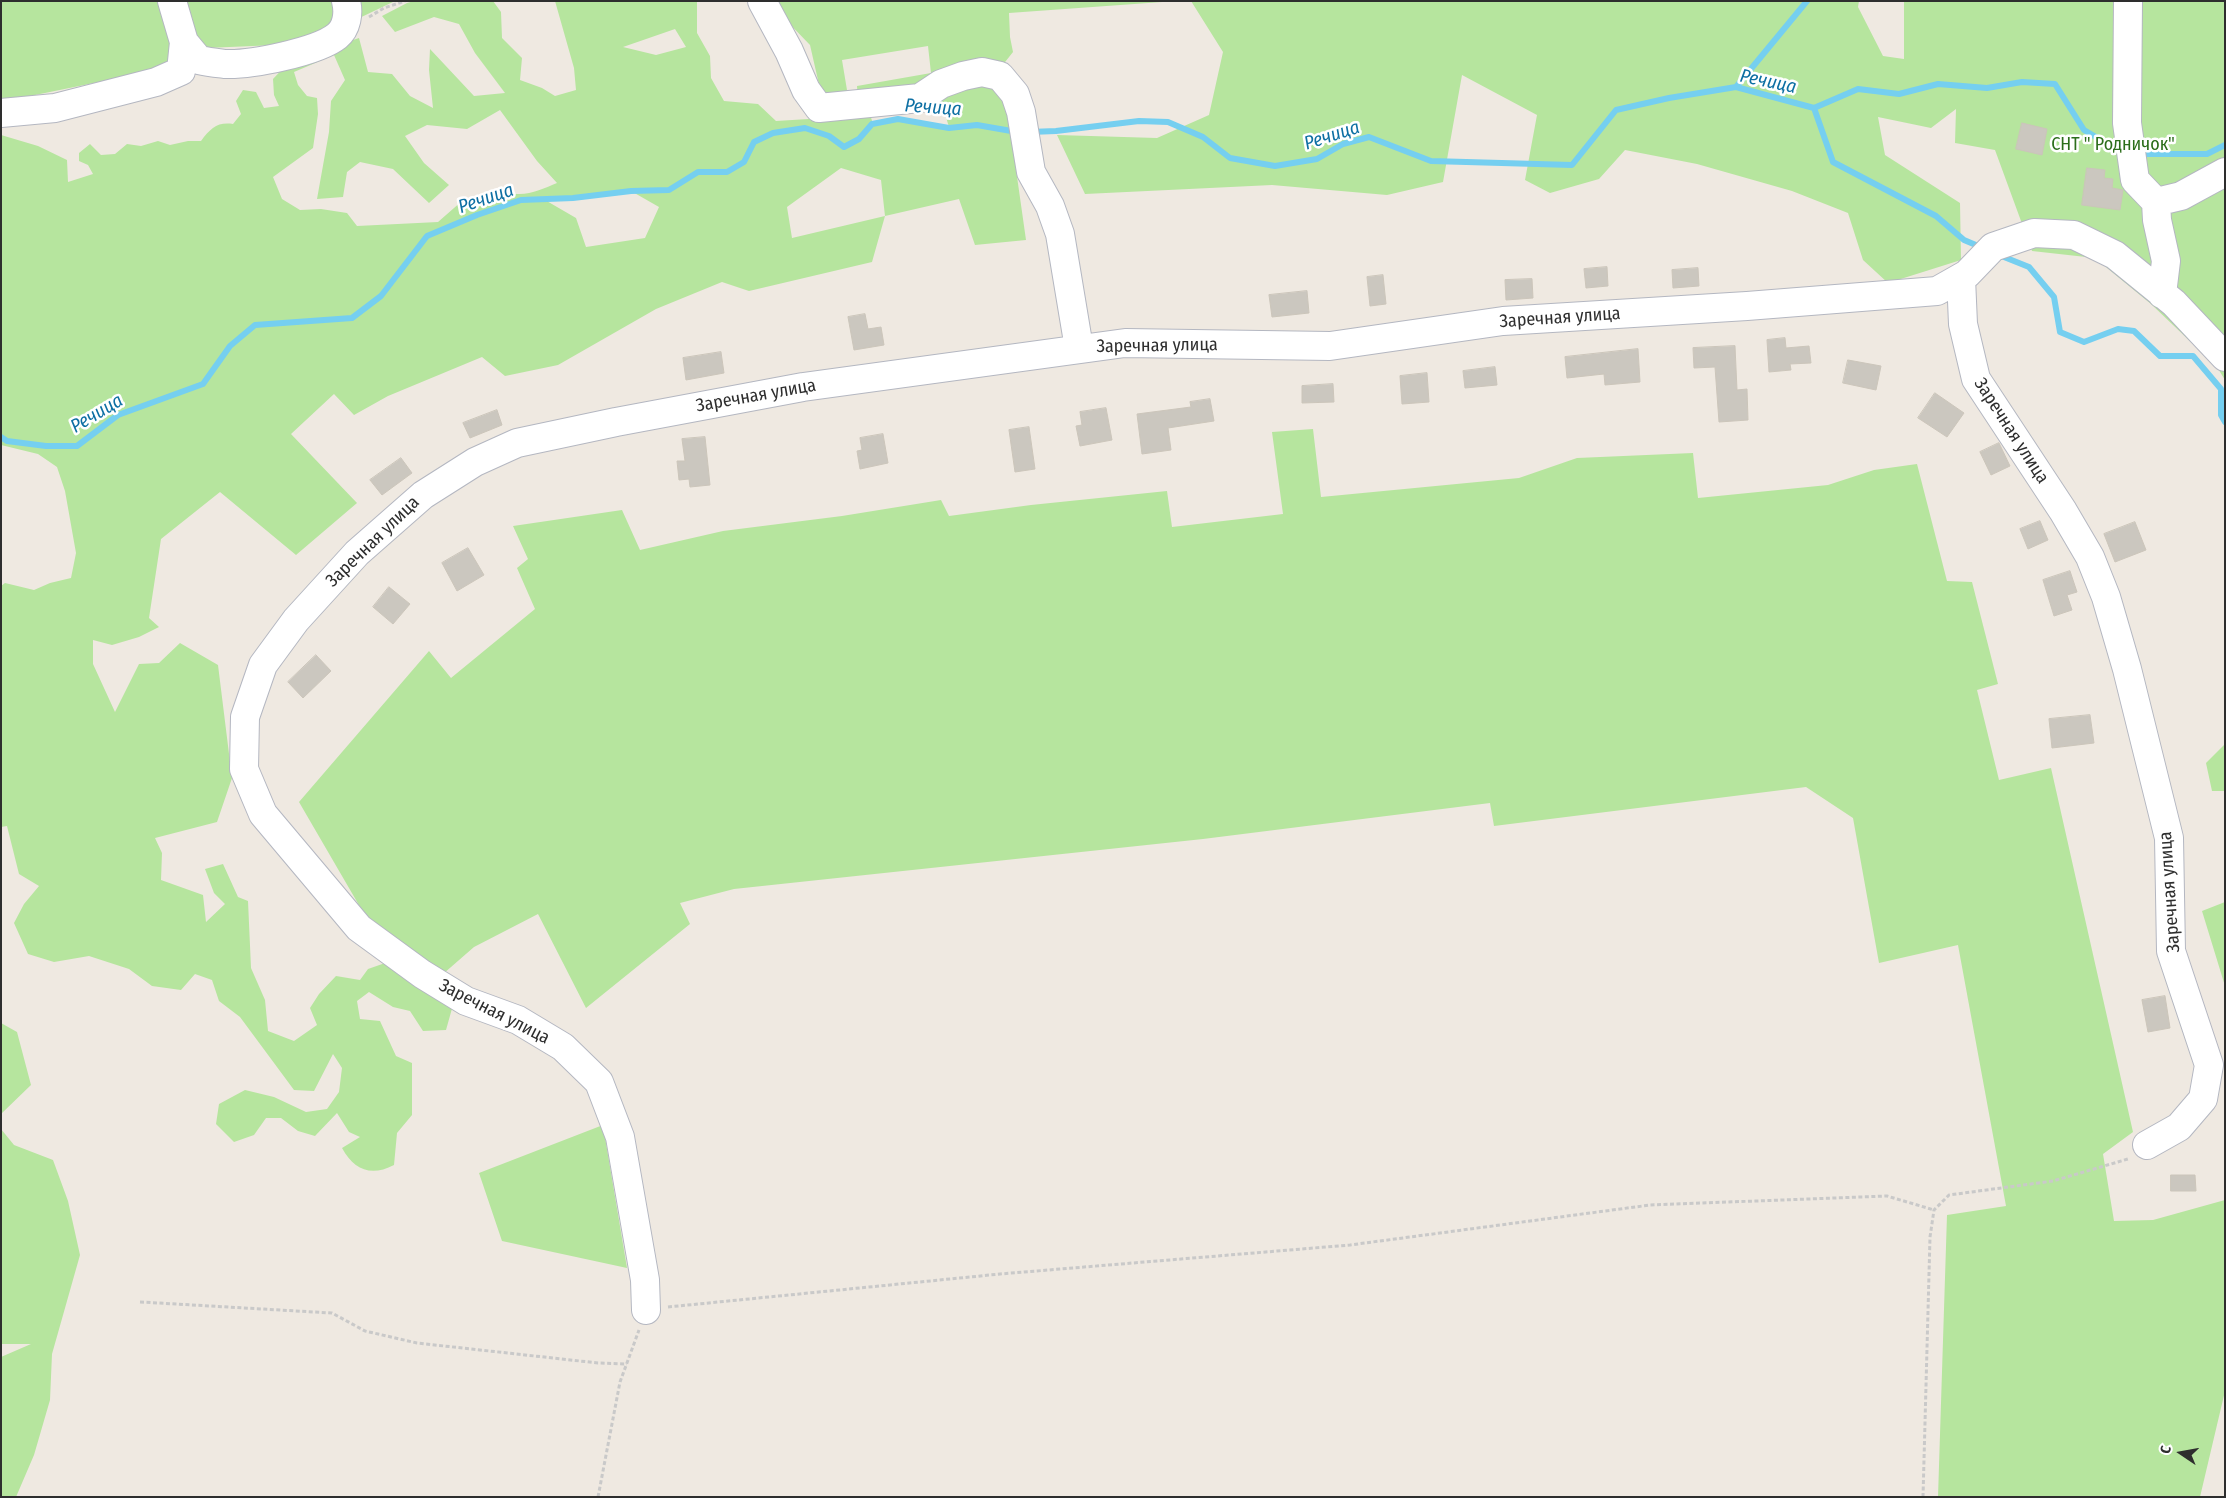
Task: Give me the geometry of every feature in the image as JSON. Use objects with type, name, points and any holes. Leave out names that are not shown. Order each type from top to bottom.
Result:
[{"type":"street","points":[[1,112],[55,108],[156,82],[181,71],[184,42],[172,1]]},
{"type":"street","points":[[762,1],[789,51],[806,90],[818,108],[920,98],[941,84],[982,72],[1000,76],[1015,94],[1031,172],[1050,206],[1060,234],[1079,348]]},
{"type":"street","points":[[2128,1],[2127,123],[2136,180],[2156,202],[2157,220],[2166,261],[2162,294]]},
{"type":"street","points":[[184,42],[199,60],[227,64],[270,59],[309,49],[337,36],[346,23],[346,7]]},
{"type":"street","points":[[2156,202],[2181,196],[2225,172]]},
{"type":"street","points":[[1960,278],[1968,274],[1993,247],[2034,233],[2074,235],[2115,255],[2162,294],[2225,356]]},
{"type":"street","name":"Заречная улица","points":[[646,1310],[645,1280],[620,1137],[599,1082],[563,1047],[518,1020],[466,1001],[422,974],[359,928],[263,814],[244,769],[245,717],[263,665],[296,620],[357,553],[423,494],[475,462],[517,443],[616,422],[803,387],[1079,348],[1125,343],[1330,346],[1503,321],[1747,306],[1936,291],[1960,278],[1963,324],[1976,379],[2063,511],[2090,557],[2106,597],[2127,669],[2169,838],[2171,951],[2209,1065],[2203,1099],[2179,1126],[2147,1145]]},
{"type":"path","points":[[346,7],[358,20],[405,1]]},
{"type":"path","points":[[1923,1497],[1930,1237],[1934,1210],[1949,1195],[2053,1181],[2124,1162],[2147,1145]]},
{"type":"path","points":[[598,1497],[620,1382],[646,1310],[990,1275],[1350,1244],[1650,1205],[1887,1196],[1934,1210]]},
{"type":"path","points":[[140,1302],[332,1313],[365,1331],[417,1343],[598,1363],[626,1364]]},
{"type":"green space","points":[[1,1],[395,1],[330,32],[276,45],[206,48],[172,67],[1,102]]},
{"type":"green space","points":[[414,1],[493,1],[501,12],[502,38],[522,58],[520,80],[542,88],[555,96],[576,90],[574,68],[555,1],[697,1],[697,33],[710,56],[711,78],[724,101],[758,104],[776,121],[825,118],[869,111],[873,124],[898,119],[949,127],[941,101],[948,80],[858,101],[857,86],[931,73],[928,46],[842,60],[849,102],[823,102],[810,45],[782,16],[774,1],[1176,1],[1009,13],[1013,52],[994,76],[1006,99],[1026,240],[975,245],[959,199],[885,216],[872,262],[749,291],[722,282],[656,309],[558,365],[505,376],[482,357],[388,396],[354,415],[334,394],[291,434],[357,503],[296,555],[220,492],[161,539],[149,618],[159,627],[139,637],[112,645],[93,640],[93,664],[115,712],[139,664],[159,663],[180,643],[218,665],[232,778],[217,822],[155,838],[162,853],[161,880],[203,895],[206,922],[225,904],[214,893],[205,869],[223,864],[238,897],[248,901],[251,968],[265,1000],[268,1031],[294,1041],[317,1025],[310,1008],[319,994],[336,976],[360,980],[368,969],[388,962],[453,1005],[446,1030],[423,1031],[410,1011],[393,1007],[369,992],[357,1001],[360,1019],[380,1021],[396,1056],[412,1063],[412,1115],[397,1133],[394,1165],[386,1169],[371,1171],[352,1162],[342,1148],[360,1137],[349,1132],[337,1113],[315,1136],[298,1131],[281,1118],[266,1118],[254,1135],[234,1142],[216,1124],[219,1104],[245,1090],[274,1097],[306,1112],[327,1109],[339,1092],[342,1068],[333,1054],[314,1091],[294,1090],[240,1017],[219,1001],[212,980],[195,974],[181,990],[152,986],[129,969],[89,956],[54,962],[28,954],[14,923],[24,904],[39,886],[19,874],[7,826],[1,827],[1,586],[5,583],[34,590],[50,583],[71,578],[76,553],[65,491],[57,467],[38,454],[1,445],[1,135],[38,146],[67,160],[68,182],[93,174],[88,165],[79,161],[79,153],[90,144],[101,155],[115,154],[127,144],[141,146],[158,141],[170,145],[188,141],[201,141],[218,125],[233,124],[241,114],[236,101],[243,90],[256,92],[264,108],[279,106],[274,95],[273,79],[290,61],[359,38],[368,72],[392,74],[410,96],[433,108],[429,70],[430,49],[474,96],[505,93],[475,53],[459,24],[434,17],[395,32],[382,16]],"holes":[[[675,29],[686,47],[656,55],[623,47]],[[334,55],[345,80],[331,101],[329,132],[317,199],[343,197],[347,172],[360,162],[393,169],[429,203],[449,185],[424,163],[405,136],[427,125],[467,129],[500,110],[537,161],[557,183],[522,194],[515,194],[501,188],[462,201],[438,222],[357,226],[347,213],[321,209],[300,210],[282,199],[273,177],[313,148],[318,114],[317,98],[307,96],[298,85],[294,72]],[[841,168],[881,180],[885,216],[792,238],[787,207]],[[631,191],[659,207],[645,238],[586,247],[576,218],[545,200]]]},
{"type":"green space","name":"СНТ \" Родничок\"","points":[[1191,1],[1859,1],[1858,7],[1883,56],[1904,59],[1904,1],[2225,1],[2225,380],[2217,367],[2151,304],[2095,258],[2032,251],[1995,150],[1955,143],[1956,109],[1931,128],[1878,117],[1885,155],[1960,203],[1961,260],[1888,283],[1863,260],[1848,213],[1792,191],[1697,164],[1625,150],[1599,179],[1550,193],[1525,180],[1537,115],[1462,75],[1443,182],[1387,195],[1272,185],[1085,194],[1057,135],[1157,138],[1209,115],[1223,52]]},
{"type":"green space","points":[[1313,429],[1321,497],[1519,478],[1577,458],[1693,453],[1698,498],[1828,485],[1874,470],[1917,464],[1947,581],[1972,582],[1998,684],[1977,690],[1999,780],[2051,768],[2133,1132],[2103,1154],[2114,1221],[2153,1220],[2225,1200],[2225,1391],[2200,1497],[1938,1497],[1947,1215],[2006,1206],[1958,945],[1879,963],[1853,818],[1806,787],[1494,826],[1490,803],[1203,839],[734,889],[680,903],[690,924],[586,1008],[538,914],[474,947],[443,974],[367,919],[299,802],[429,651],[451,678],[535,609],[517,568],[528,559],[513,526],[622,510],[640,550],[723,531],[842,516],[941,500],[949,516],[1031,505],[1167,491],[1172,527],[1283,514],[1272,432]]},
{"type":"green space","points":[[2225,744],[2225,791],[2212,791],[2206,763]]},
{"type":"green space","points":[[2225,902],[2225,986],[2202,911]]},
{"type":"green space","points":[[1,1023],[17,1032],[31,1085],[1,1114]]},
{"type":"green space","points":[[603,1125],[627,1268],[502,1241],[479,1173]]},
{"type":"green space","points":[[1,1129],[14,1145],[53,1160],[68,1201],[80,1255],[52,1354],[50,1400],[34,1455],[16,1497],[1,1497],[1,1357],[31,1344],[1,1344]]},
{"type":"building","points":[[2022,123],[2047,129],[2042,155],[2016,149]]},
{"type":"building","points":[[2087,168],[2105,170],[2104,178],[2113,179],[2112,188],[2123,190],[2120,210],[2082,205]]},
{"type":"building","points":[[1607,267],[1608,286],[1586,288],[1584,269]]},
{"type":"building","points":[[1698,268],[1699,286],[1673,288],[1672,270]]},
{"type":"building","points":[[1383,275],[1386,304],[1370,306],[1367,277]]},
{"type":"building","points":[[1532,279],[1533,298],[1506,300],[1505,280]]},
{"type":"building","points":[[1307,291],[1309,313],[1272,317],[1269,295]]},
{"type":"building","points":[[865,314],[868,329],[881,327],[884,345],[854,350],[848,317]]},
{"type":"building","points":[[1785,338],[1786,348],[1809,346],[1811,363],[1790,364],[1791,370],[1769,372],[1767,340]]},
{"type":"building","points":[[1735,346],[1737,390],[1747,389],[1748,420],[1719,422],[1715,367],[1694,368],[1693,348]]},
{"type":"building","points":[[1638,349],[1640,382],[1605,385],[1604,374],[1567,378],[1565,357]]},
{"type":"building","points":[[721,352],[724,373],[686,380],[683,358]]},
{"type":"building","points":[[1848,360],[1881,366],[1876,390],[1843,383]]},
{"type":"building","points":[[1495,367],[1497,385],[1465,388],[1463,371]]},
{"type":"building","points":[[1427,373],[1429,402],[1402,404],[1400,376]]},
{"type":"building","points":[[1333,384],[1334,402],[1302,403],[1302,386]]},
{"type":"building","points":[[1935,393],[1964,413],[1947,437],[1918,418]]},
{"type":"building","points":[[1210,399],[1214,421],[1168,428],[1171,450],[1142,454],[1137,414],[1191,407],[1190,402]]},
{"type":"building","points":[[1106,408],[1112,440],[1080,446],[1076,426],[1082,425],[1080,412]]},
{"type":"building","points":[[497,410],[502,425],[470,438],[463,423]]},
{"type":"building","points":[[1029,427],[1035,469],[1015,472],[1009,430]]},
{"type":"building","points":[[883,434],[888,463],[860,469],[857,451],[862,450],[860,438]]},
{"type":"building","points":[[705,437],[710,485],[690,487],[689,479],[679,480],[677,461],[685,461],[682,439]]},
{"type":"building","points":[[1999,443],[2010,466],[1991,475],[1980,452]]},
{"type":"building","points":[[401,458],[412,473],[382,495],[370,480]]},
{"type":"building","points":[[2040,521],[2048,540],[2028,549],[2020,529]]},
{"type":"building","points":[[2135,522],[2146,550],[2115,562],[2104,534]]},
{"type":"building","points":[[468,548],[484,575],[457,591],[442,563]]},
{"type":"building","points":[[2070,571],[2077,592],[2067,595],[2072,610],[2054,616],[2043,580]]},
{"type":"building","points":[[389,587],[410,604],[393,624],[373,607]]},
{"type":"building","points":[[316,655],[331,671],[303,698],[288,682]]},
{"type":"building","points":[[2090,715],[2094,743],[2052,748],[2049,719]]},
{"type":"building","points":[[2165,996],[2170,1028],[2148,1032],[2142,1000]]},
{"type":"building","points":[[2171,1175],[2195,1175],[2196,1191],[2171,1191]]},
{"type":"waterway","points":[[1736,87],[1807,1]]},
{"type":"waterway","name":"Речица","points":[[1030,132],[1056,131],[1139,121],[1168,122],[1203,137],[1230,158],[1275,166],[1317,159],[1343,144],[1369,137],[1431,161],[1572,165],[1616,110],[1669,98],[1736,87],[1814,108],[1858,89],[1899,94],[1938,84],[1987,88],[2022,82],[2055,84],[2084,130],[2106,143],[2124,148]]},
{"type":"waterway","name":"Речица","points":[[1814,108],[1833,162],[1936,216],[1964,240],[1983,248]]},
{"type":"waterway","name":"Речица","points":[[1,437],[7,441],[46,446],[77,446],[118,415],[203,384],[230,346],[255,325],[352,318],[381,296],[427,236],[477,215],[521,200],[573,198],[631,191],[669,190],[698,172],[727,172],[744,162],[754,142],[773,133],[805,128],[829,136],[844,147],[859,139],[872,124],[898,119],[949,128],[977,125],[1017,132]]},
{"type":"waterway","name":"Речица","points":[[2138,152],[2145,154],[2207,154],[2225,145]]},
{"type":"waterway","name":"Речица","points":[[1999,255],[2029,267],[2054,297],[2060,332],[2084,342],[2118,329],[2134,331],[2160,356],[2193,356],[2221,389],[2221,415],[2225,422]]}]
